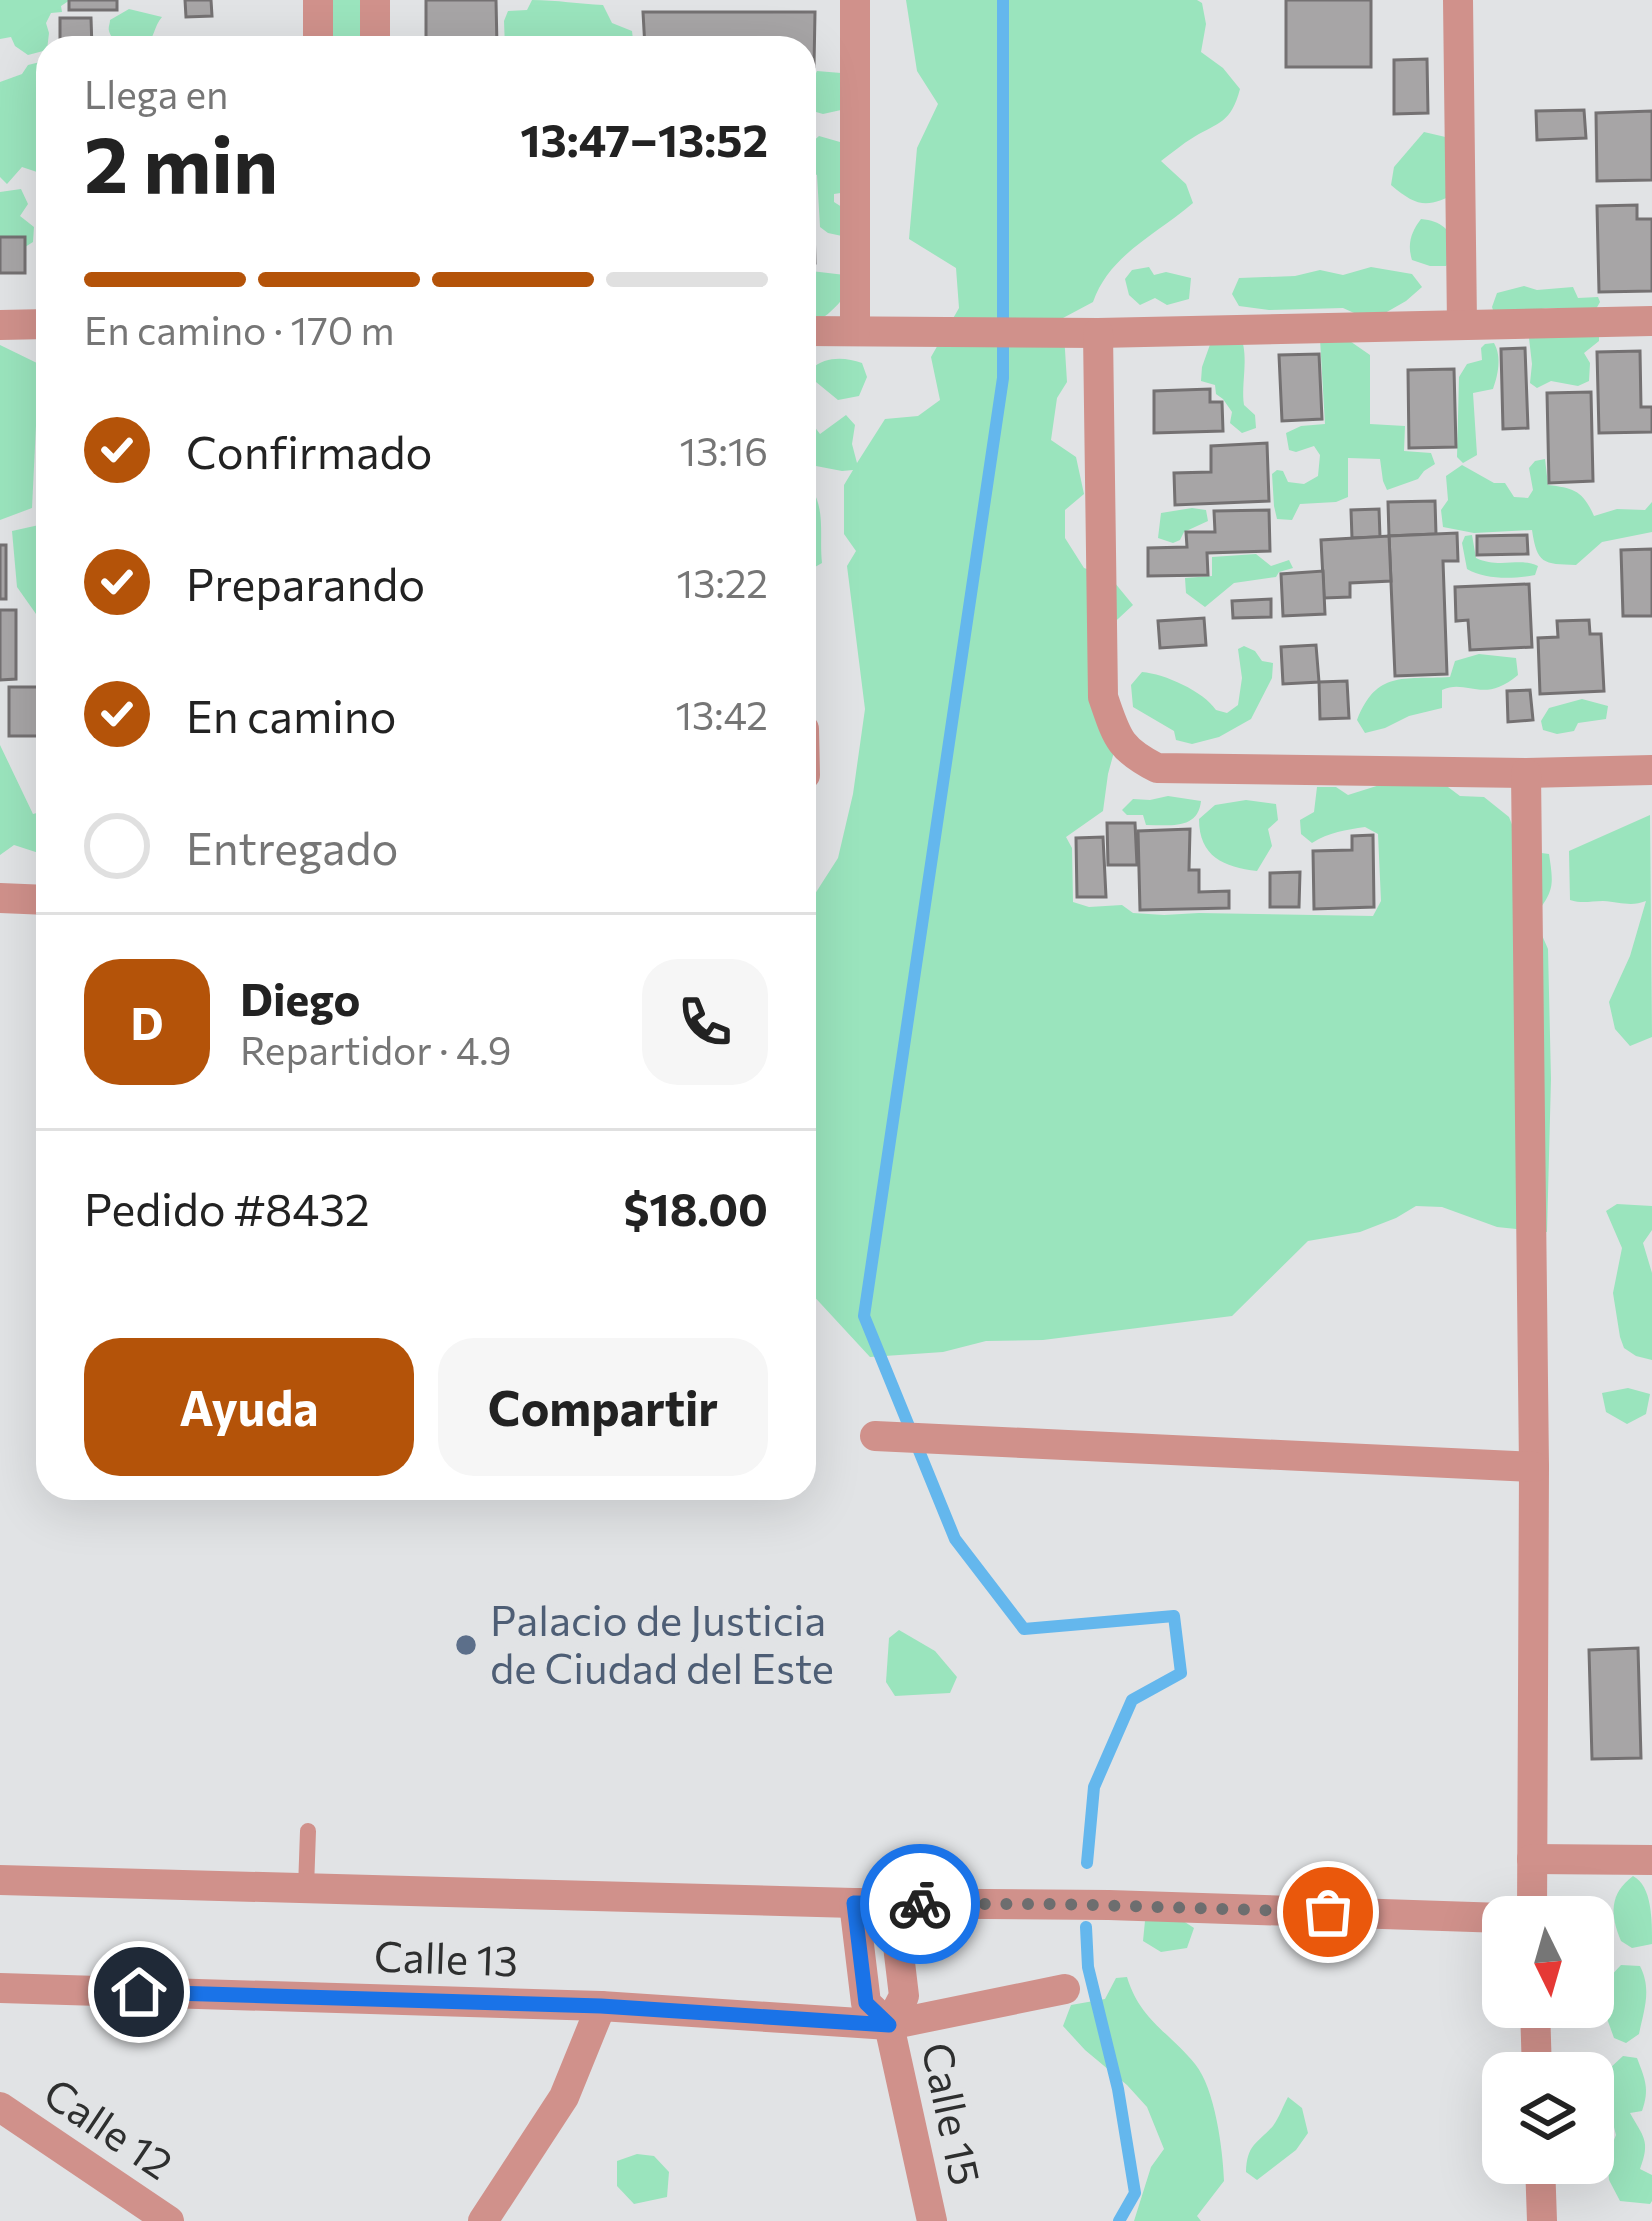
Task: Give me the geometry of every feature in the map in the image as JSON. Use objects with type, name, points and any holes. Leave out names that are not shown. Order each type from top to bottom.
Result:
[{"type":"street","points":[[318,0],[318,36]]},
{"type":"street","points":[[375,0],[375,36]]},
{"type":"street","points":[[855,0],[855,331]]},
{"type":"street","points":[[1458,0],[1462,324]]},
{"type":"street","points":[[816,331],[1030,334],[1652,321]]},
{"type":"street","points":[[0,325],[36,324]]},
{"type":"street","points":[[1098,333],[1103,698],[1130,754],[1156,768],[1652,770]]},
{"type":"street","points":[[1526,773],[1534,1467],[1532,1896]]},
{"type":"street","points":[[0,898],[36,900]]},
{"type":"street","points":[[875,1436],[1534,1467]]},
{"type":"street","points":[[1532,1859],[1652,1860]]},
{"type":"street","points":[[0,1880],[1482,1917]]},
{"type":"street","points":[[854,1903],[866,2003],[889,2025],[904,1996],[892,1904]]},
{"type":"street","name":"Calle 13","points":[[0,1988],[601,2006],[889,2025],[1065,1989]]},
{"type":"street","points":[[483,2221],[564,2097],[601,2006]]},
{"type":"street","name":"Calle 15","points":[[889,2025],[932,2221]]},
{"type":"street","name":"Calle 12","points":[[0,2107],[169,2221]]},
{"type":"street","points":[[1540,2184],[1541,2221]]},
{"type":"lane","points":[[306,1888],[308,1831]]},
{"type":"green space","points":[[0,0],[70,0],[61,6],[62,12],[51,13],[46,23],[49,36],[36,36],[36,53],[28,55],[11,37],[0,39]]},
{"type":"green space","points":[[323,0],[384,0],[382,36],[323,36]]},
{"type":"green space","points":[[532,0],[603,5],[612,23],[632,31],[633,36],[505,36],[508,11],[527,10]]},
{"type":"green space","points":[[906,0],[1202,3],[1206,24],[1201,52],[1240,89],[1223,120],[1161,161],[1186,184],[1193,203],[1122,258],[1093,302],[1063,318],[1067,382],[1057,398],[1051,440],[1076,457],[1084,494],[1065,510],[1065,538],[1084,568],[1110,577],[1133,605],[1105,631],[1114,752],[1103,811],[1066,837],[1072,848],[1073,902],[1089,907],[1122,905],[1133,913],[1164,915],[1373,916],[1381,901],[1378,834],[1365,827],[1312,843],[1301,834],[1300,820],[1314,812],[1317,787],[1336,787],[1348,795],[1440,766],[1448,787],[1460,796],[1484,797],[1509,817],[1515,832],[1534,852],[1549,854],[1551,888],[1534,917],[1548,949],[1547,1232],[1497,1227],[1442,1207],[1416,1206],[1360,1232],[1308,1241],[1232,1316],[1043,1340],[986,1341],[943,1352],[870,1357],[816,1299],[816,892],[838,858],[865,709],[847,566],[856,551],[844,534],[844,485],[853,470],[816,466],[816,429],[820,434],[846,415],[855,425],[852,444],[857,463],[885,419],[918,416],[940,400],[931,357],[959,308],[956,268],[909,239],[917,148],[938,104],[917,71]]},
{"type":"green space","points":[[129,9],[162,17],[152,36],[111,36],[110,20]]},
{"type":"green space","points":[[36,63],[36,172],[22,167],[7,184],[0,177],[0,82],[22,74]]},
{"type":"green space","points":[[816,73],[841,73],[841,110],[816,112]]},
{"type":"green space","points":[[1424,132],[1454,139],[1460,192],[1424,203],[1391,185],[1394,167]]},
{"type":"green space","points":[[816,139],[847,144],[847,192],[834,194],[834,202],[848,211],[842,236],[820,227]]},
{"type":"green space","points":[[21,189],[28,204],[20,216],[34,227],[33,242],[17,252],[0,248],[0,192]]},
{"type":"green space","points":[[1421,219],[1444,227],[1459,247],[1446,266],[1412,260],[1411,238]]},
{"type":"green space","points":[[1149,267],[1154,275],[1166,272],[1191,278],[1189,299],[1167,305],[1155,298],[1140,305],[1129,295],[1125,279],[1132,270]]},
{"type":"green space","points":[[1371,267],[1412,274],[1422,287],[1385,313],[1363,317],[1343,308],[1239,306],[1232,294],[1239,278],[1320,270],[1343,275]]},
{"type":"green space","points":[[816,272],[845,275],[846,295],[816,321]]},
{"type":"green space","points":[[1524,286],[1537,290],[1573,287],[1578,298],[1598,297],[1600,302],[1596,309],[1546,308],[1496,319],[1492,307],[1497,293]]},
{"type":"green space","points":[[1599,330],[1599,341],[1584,353],[1590,363],[1589,381],[1578,386],[1551,381],[1537,388],[1530,383],[1529,338]]},
{"type":"green space","points":[[1241,337],[1244,405],[1255,415],[1256,428],[1242,433],[1230,423],[1232,412],[1216,394],[1215,385],[1201,381],[1212,339]]},
{"type":"green space","points":[[1344,337],[1370,355],[1370,424],[1405,426],[1404,451],[1431,453],[1435,464],[1418,479],[1387,490],[1380,459],[1348,458],[1348,497],[1300,504],[1292,520],[1277,519],[1272,474],[1283,471],[1288,482],[1304,484],[1318,476],[1320,455],[1314,446],[1289,450],[1286,433],[1325,424],[1320,339]]},
{"type":"green space","points":[[1494,343],[1499,360],[1493,389],[1473,393],[1477,455],[1463,463],[1457,457],[1459,377],[1467,364],[1482,360],[1485,344]]},
{"type":"green space","points":[[0,345],[36,363],[36,426],[32,508],[0,520]]},
{"type":"green space","points":[[836,359],[862,363],[867,377],[859,396],[838,400],[816,382],[816,366]]},
{"type":"green space","points":[[1545,459],[1548,485],[1577,492],[1594,516],[1617,509],[1645,510],[1652,502],[1652,532],[1602,542],[1576,565],[1544,560],[1536,550],[1532,530],[1474,533],[1443,527],[1446,476],[1462,465],[1494,483],[1505,483],[1514,497],[1528,498],[1533,490],[1529,468]]},
{"type":"green space","points":[[816,496],[820,514],[822,563],[816,566]]},
{"type":"green space","points":[[1206,510],[1208,521],[1173,543],[1158,538],[1161,513]]},
{"type":"green space","points":[[36,526],[36,614],[17,587],[12,531]]},
{"type":"green space","points":[[1472,535],[1476,558],[1538,566],[1535,575],[1500,578],[1467,569],[1462,543]]},
{"type":"green space","points":[[1256,554],[1271,566],[1289,560],[1293,568],[1276,577],[1234,583],[1205,607],[1186,593],[1185,578],[1212,576],[1212,557]]},
{"type":"green space","points":[[1244,646],[1262,661],[1273,663],[1272,678],[1251,719],[1219,737],[1192,744],[1176,740],[1174,731],[1133,707],[1131,685],[1142,672],[1183,685],[1227,713],[1238,705],[1242,678],[1238,649]]},
{"type":"green space","points":[[1479,654],[1516,658],[1518,675],[1485,690],[1442,690],[1442,708],[1385,728],[1365,733],[1357,720],[1383,685],[1450,677],[1455,661]]},
{"type":"green space","points":[[1582,699],[1608,706],[1606,719],[1578,723],[1574,731],[1557,734],[1543,730],[1541,721],[1549,708]]},
{"type":"green space","points":[[0,745],[36,813],[36,852],[14,845],[0,855]]},
{"type":"green space","points":[[1168,796],[1201,801],[1195,817],[1181,824],[1146,825],[1143,815],[1127,815],[1122,810],[1133,799]]},
{"type":"green space","points":[[1246,800],[1276,804],[1278,820],[1268,829],[1272,846],[1257,871],[1216,858],[1200,832],[1199,819],[1215,805]]},
{"type":"green space","points":[[1650,815],[1652,1037],[1630,1046],[1615,1029],[1609,1002],[1630,956],[1646,901],[1570,900],[1569,851]]},
{"type":"green space","points":[[1617,1204],[1652,1206],[1652,1230],[1643,1243],[1652,1273],[1652,1360],[1624,1348],[1620,1337],[1613,1293],[1622,1248],[1606,1211]]},
{"type":"green space","points":[[1628,1388],[1650,1394],[1646,1414],[1627,1424],[1606,1412],[1602,1393]]},
{"type":"green space","points":[[899,1630],[935,1651],[957,1677],[950,1693],[895,1696],[886,1682],[889,1638]]},
{"type":"green space","points":[[1633,1876],[1644,1887],[1652,1944],[1632,1948],[1621,1941],[1614,1914],[1619,1890]]},
{"type":"green space","points":[[1168,1911],[1194,1928],[1187,1948],[1161,1952],[1143,1941],[1145,1921]]},
{"type":"green space","points":[[1621,1965],[1640,1966],[1644,1975],[1645,2008],[1639,2034],[1626,2043],[1614,2038],[1610,2028],[1614,1972]]},
{"type":"green space","points":[[1127,1977],[1147,2015],[1195,2064],[1213,2103],[1224,2181],[1197,2216],[1201,2221],[1134,2221],[1151,2167],[1164,2149],[1147,2107],[1063,2026],[1071,2005],[1105,1999],[1116,1978]]},
{"type":"green space","points":[[1623,2056],[1637,2058],[1646,2084],[1642,2111],[1630,2113],[1645,2145],[1640,2169],[1652,2175],[1650,2204],[1620,2201],[1611,2184],[1616,2135],[1614,2064]]},
{"type":"green space","points":[[1288,2097],[1302,2108],[1308,2133],[1296,2150],[1257,2180],[1246,2172],[1248,2156],[1275,2123]]},
{"type":"green space","points":[[637,2154],[654,2156],[669,2172],[667,2197],[634,2204],[617,2186],[617,2161]]},
{"type":"building","points":[[69,0],[117,0],[117,10],[69,10]]},
{"type":"building","points":[[185,0],[211,0],[212,16],[186,17]]},
{"type":"building","points":[[426,0],[496,0],[497,36],[426,36]]},
{"type":"building","points":[[1286,0],[1371,0],[1371,67],[1286,67]]},
{"type":"building","points":[[643,12],[815,12],[815,36],[644,36]]},
{"type":"building","points":[[60,18],[91,18],[92,36],[60,36]]},
{"type":"building","points":[[1427,59],[1428,113],[1394,114],[1394,60]]},
{"type":"building","points":[[1584,110],[1586,138],[1537,140],[1536,111]]},
{"type":"building","points":[[1652,111],[1652,180],[1597,181],[1596,113]]},
{"type":"building","points":[[1637,205],[1637,219],[1652,219],[1652,291],[1599,292],[1597,206]]},
{"type":"building","points":[[0,237],[25,237],[25,273],[0,273]]},
{"type":"building","points":[[1525,348],[1528,428],[1503,429],[1501,349]]},
{"type":"building","points":[[1640,351],[1641,407],[1652,407],[1652,432],[1599,433],[1597,352]]},
{"type":"building","points":[[1319,354],[1322,419],[1282,421],[1279,355]]},
{"type":"building","points":[[1454,369],[1456,447],[1409,448],[1408,370]]},
{"type":"building","points":[[1210,389],[1210,402],[1222,402],[1223,431],[1154,433],[1154,391]]},
{"type":"building","points":[[1591,392],[1593,481],[1549,483],[1547,393]]},
{"type":"building","points":[[1267,443],[1269,501],[1175,505],[1174,473],[1211,472],[1211,446]]},
{"type":"building","points":[[1435,501],[1436,534],[1389,536],[1388,502]]},
{"type":"building","points":[[1379,509],[1380,537],[1352,538],[1351,510]]},
{"type":"building","points":[[1269,510],[1270,551],[1207,553],[1208,575],[1148,576],[1148,548],[1187,547],[1186,532],[1215,532],[1214,511]]},
{"type":"building","points":[[1457,533],[1458,561],[1443,561],[1447,674],[1395,676],[1389,536]]},
{"type":"building","points":[[1527,535],[1528,554],[1477,555],[1477,536]]},
{"type":"building","points":[[1389,536],[1391,581],[1350,583],[1350,597],[1324,598],[1321,540]]},
{"type":"building","points":[[0,545],[6,545],[6,599],[0,599]]},
{"type":"building","points":[[1652,549],[1652,616],[1623,616],[1621,550]]},
{"type":"building","points":[[1323,571],[1325,614],[1283,616],[1281,574]]},
{"type":"building","points":[[1529,584],[1532,647],[1470,650],[1468,620],[1456,621],[1455,587]]},
{"type":"building","points":[[1271,599],[1271,617],[1233,618],[1232,601]]},
{"type":"building","points":[[0,610],[16,610],[16,679],[0,680]]},
{"type":"building","points":[[1204,618],[1206,645],[1160,648],[1158,621]]},
{"type":"building","points":[[1589,620],[1590,634],[1601,634],[1604,691],[1540,694],[1538,638],[1558,637],[1557,621]]},
{"type":"building","points":[[1316,645],[1319,682],[1283,684],[1281,647]]},
{"type":"building","points":[[1347,681],[1349,718],[1320,719],[1319,682]]},
{"type":"building","points":[[9,687],[36,687],[36,736],[9,736]]},
{"type":"building","points":[[1530,690],[1533,720],[1508,722],[1507,691]]},
{"type":"building","points":[[1107,823],[1135,823],[1137,865],[1108,865]]},
{"type":"building","points":[[1190,829],[1189,870],[1199,870],[1199,892],[1229,891],[1229,908],[1140,910],[1138,831]]},
{"type":"building","points":[[1373,835],[1374,907],[1314,909],[1313,851],[1352,850],[1352,836]]},
{"type":"building","points":[[1103,837],[1106,897],[1077,897],[1076,838]]},
{"type":"building","points":[[1300,872],[1299,907],[1270,907],[1270,873]]},
{"type":"building","points":[[1638,1648],[1641,1758],[1592,1759],[1589,1650]]},
{"type":"waterway","points":[[1003,0],[1003,378],[864,1316],[955,1539],[1024,1629],[1174,1616],[1181,1673],[1132,1700],[1094,1787],[1087,1863]]},
{"type":"waterway","points":[[1086,1927],[1088,1967],[1118,2089],[1135,2193],[1119,2221]]},
{"type":"way so far","points":[[920,1904],[1328,1912]]},
{"type":"place","name":"Palacio de Justicia de Ciudad del Este","points":[[466,1645]]},
{"type":"route","points":[[139,1992],[601,2006],[889,2025],[866,2003],[854,1903],[920,1904]]}]
